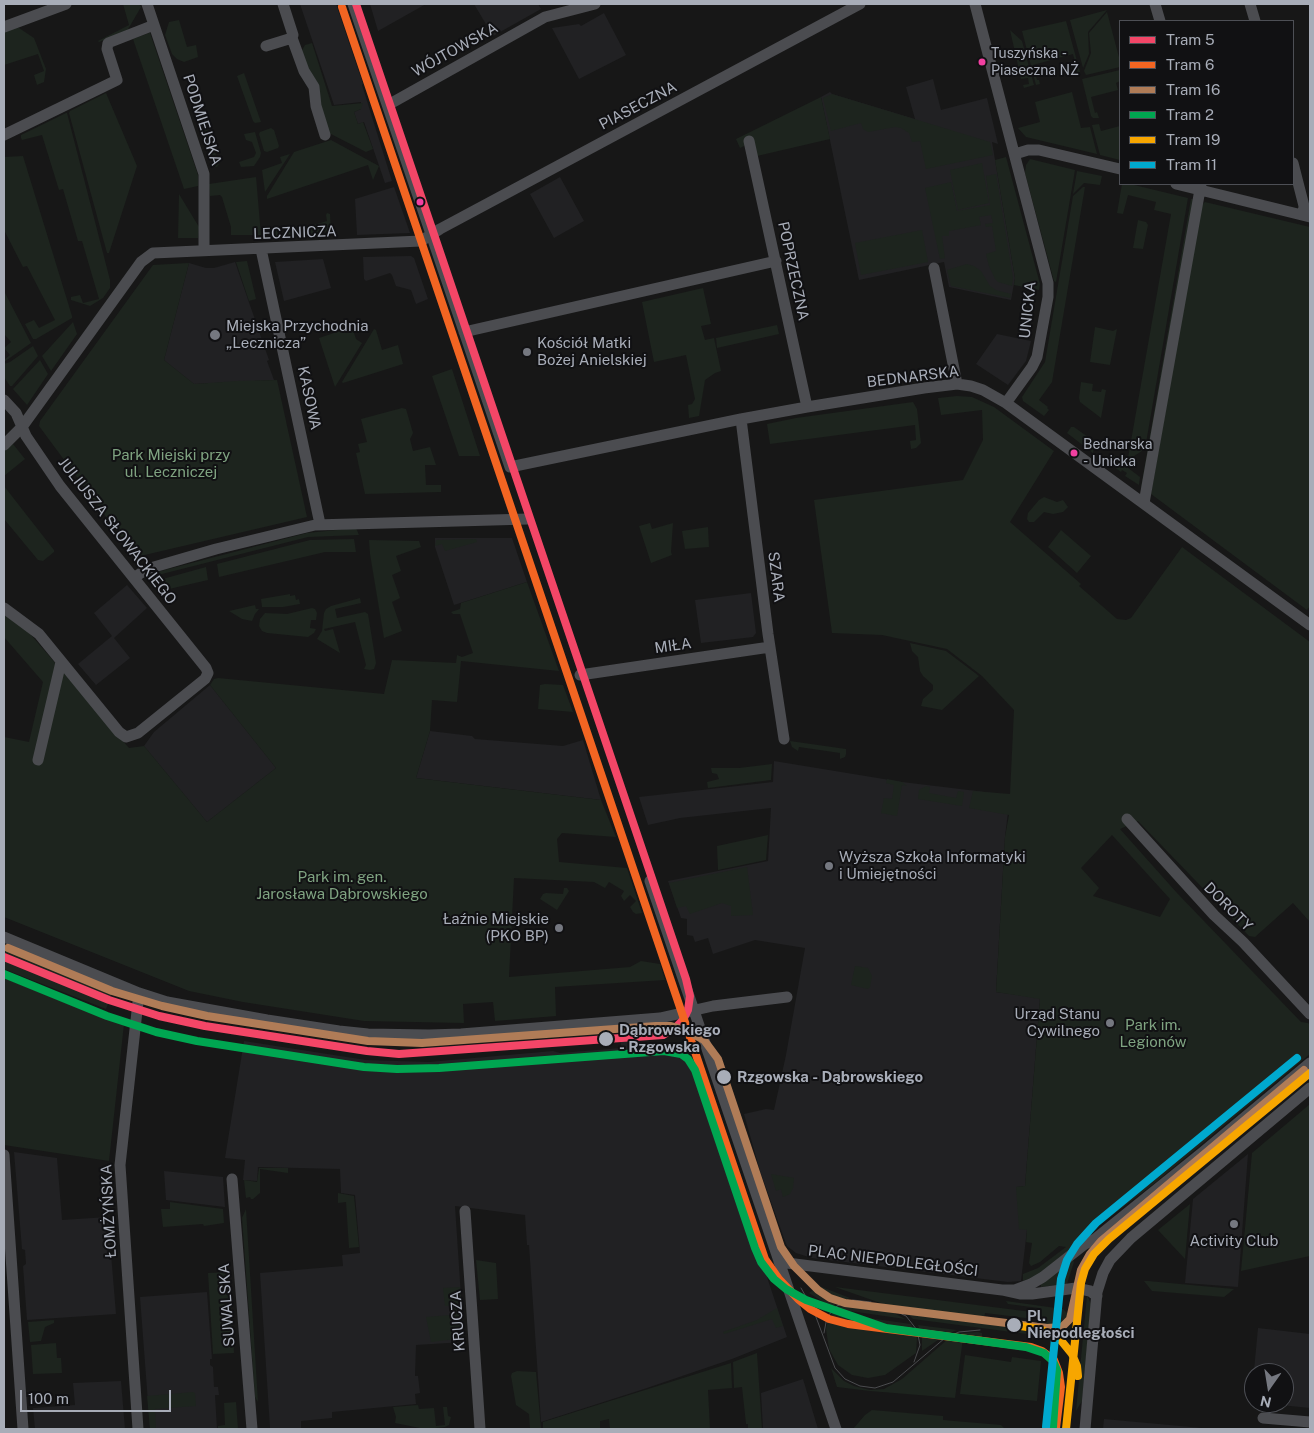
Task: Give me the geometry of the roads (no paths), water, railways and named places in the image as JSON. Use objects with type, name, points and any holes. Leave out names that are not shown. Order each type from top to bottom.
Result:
[{"type":"street","points":[[4,27],[66,4]]},
{"type":"street","name":"PODMIEJSKA","points":[[147,4],[204,174],[204,250]]},
{"type":"street","points":[[283,4],[293,35],[292,38],[304,71],[314,87],[316,106],[325,135]]},
{"type":"street","points":[[353,4],[464,332],[776,261]]},
{"type":"street","name":"WÓJTOWSKA","points":[[388,105],[544,16],[568,7],[595,4]]},
{"type":"street","name":"PIASECZNA","points":[[431,235],[860,4]]},
{"type":"street","name":"UNICKA","points":[[975,4],[1049,290],[1037,357],[1006,403]]},
{"type":"street","points":[[1155,4],[1160,20]]},
{"type":"street","points":[[1250,4],[1255,20]]},
{"type":"street","points":[[4,135],[117,80],[107,49],[108,43],[154,25]]},
{"type":"street","points":[[266,46],[292,38]]},
{"type":"street","name":"POPRZECZNA","points":[[749,141],[807,407]]},
{"type":"street","points":[[1015,154],[1028,150],[1039,150],[1119,169]]},
{"type":"street","points":[[1294,167],[1307,216]]},
{"type":"street","points":[[1184,185],[1200,187],[1307,216]]},
{"type":"street","points":[[1144,503],[1200,187]]},
{"type":"street","name":"LECZNICZA","points":[[22,427],[141,262],[148,256],[158,252],[416,243],[431,235]]},
{"type":"street","name":"KASOWA","points":[[261,249],[320,524]]},
{"type":"street","points":[[934,268],[957,384]]},
{"type":"street","name":"BEDNARSKA","points":[[464,332],[510,467],[807,407],[957,384],[980,388],[1006,403],[1309,621]]},
{"type":"street","name":"JULIUSZA SŁOWACKIEGO","points":[[4,400],[16,413],[26,436],[60,486],[135,577],[208,673],[205,679],[138,733],[126,736],[119,732],[62,662]]},
{"type":"street","name":"SZARA","points":[[741,419],[770,648],[784,739]]},
{"type":"street","points":[[4,445],[22,427]]},
{"type":"street","points":[[135,577],[147,569],[320,524],[528,519]]},
{"type":"street","points":[[4,608],[39,634],[62,662],[38,760]]},
{"type":"street","name":"MIŁA","points":[[580,674],[770,648]]},
{"type":"street","name":"DOROTY","points":[[1127,819],[1214,915],[1243,942],[1310,1014]]},
{"type":"street","points":[[650,881],[836,1429]]},
{"type":"street","points":[[4,937],[139,993],[167,1002],[339,1031],[395,1035],[461,1034],[660,1018],[716,1006],[787,997]]},
{"type":"street","name":"ŁOMŻYŃSKA","points":[[138,1429],[120,1165],[139,993]]},
{"type":"street","name":"PLAC NIEPODLEGŁOŚCI","points":[[1002,1290],[1020,1288],[1048,1274],[1085,1244],[1095,1239],[1310,1063]]},
{"type":"street","points":[[1085,1429],[1097,1296],[1103,1273],[1110,1260],[1121,1247],[1310,1088]]},
{"type":"street","points":[[4,1155],[23,1429]]},
{"type":"street","name":"SUWALSKA","points":[[232,1179],[252,1429]]},
{"type":"street","name":"KRUCZA","points":[[465,1211],[480,1429]]},
{"type":"street","name":"PLAC NIEPODLEGŁOŚCI","points":[[779,1262],[1014,1293],[1032,1294],[1080,1288],[1090,1291],[1097,1296]]},
{"type":"street","points":[[1263,1418],[1310,1422]]},
{"type":"tram line","name":"5","points":[[4,957],[109,1000],[159,1016],[205,1026],[367,1051],[399,1054],[663,1035],[676,1027],[683,1020],[688,1010],[690,996],[686,979],[356,4]]},
{"type":"tram line","name":"6","points":[[342,7],[765,1259],[779,1279],[799,1300],[810,1309],[829,1319],[848,1324],[1031,1347],[1042,1351],[1054,1360],[1059,1373],[1061,1387],[1056,1428]]},
{"type":"tram line","name":"16","points":[[8,948],[112,991],[162,1006],[207,1016],[368,1041],[422,1043],[656,1026],[671,1026],[685,1030],[704,1040],[718,1059],[781,1247],[794,1266],[818,1290],[830,1298],[845,1303],[1047,1328],[1062,1327],[1070,1319],[1081,1270],[1090,1254],[1101,1241],[1304,1070]]},
{"type":"tram line","name":"2","points":[[4,974],[107,1016],[156,1032],[197,1041],[364,1067],[397,1069],[439,1068],[664,1051],[681,1054],[688,1059],[695,1070],[755,1248],[761,1262],[774,1279],[786,1289],[806,1300],[886,1328],[1026,1347],[1044,1353],[1053,1361],[1057,1370],[1053,1427]]},
{"type":"tram line","name":"11","points":[[1046,1427],[1061,1279],[1067,1260],[1077,1244],[1096,1223],[1297,1058]]},
{"type":"tram line","name":"19","points":[[1066,1429],[1081,1283],[1085,1269],[1094,1254],[1109,1239],[1310,1073]]},
{"type":"tram line","points":[[801,1288],[813,1309],[835,1368],[845,1379],[860,1386],[875,1388],[893,1382],[945,1338],[959,1332],[980,1330]]},
{"type":"tram line","points":[[824,1333],[827,1317],[837,1306],[853,1300],[871,1302]]},
{"type":"tram line","points":[[891,1309],[906,1316],[917,1330],[920,1345],[914,1362]]},
{"type":"tram line","name":"19","points":[[1014,1325],[1040,1329],[1059,1338],[1072,1354],[1077,1366],[1078,1376]]},
{"type":"place","name":"Tuszyńska - Piaseczna NŻ","points":[[982,62]]},
{"type":"place","name":"Miejska Przychodnia „Lecznicza”","points":[[215,335]]},
{"type":"place","name":"Kościół Matki Bożej Anielskiej","points":[[527,352]]},
{"type":"place","name":"Bednarska - Unicka","points":[[1074,453]]},
{"type":"place","name":"Wyższa Szkoła Informatyki i Umiejętności","points":[[829,866]]},
{"type":"place","name":"Łaźnie Miejskie (PKO BP)","points":[[559,928]]},
{"type":"place","name":"Urząd Stanu Cywilnego","points":[[1110,1023]]},
{"type":"place","name":"Dąbrowskiego - Rzgowska","points":[[606,1039]]},
{"type":"place","name":"Rzgowska - Dąbrowskiego","points":[[724,1077]]},
{"type":"place","name":"Activity Club","points":[[1234,1224]]},
{"type":"place","name":"Pl. Niepodległości","points":[[1014,1325]]},
{"type":"park label","name":"Park Miejski przy ul. Leczniczej","points":[[171,464]]},
{"type":"park label","name":"Park im. gen. Jarosława Dąbrowskiego","points":[[342,886]]},
{"type":"park label","name":"Park im. Legionów","points":[[1153,1034]]}]
